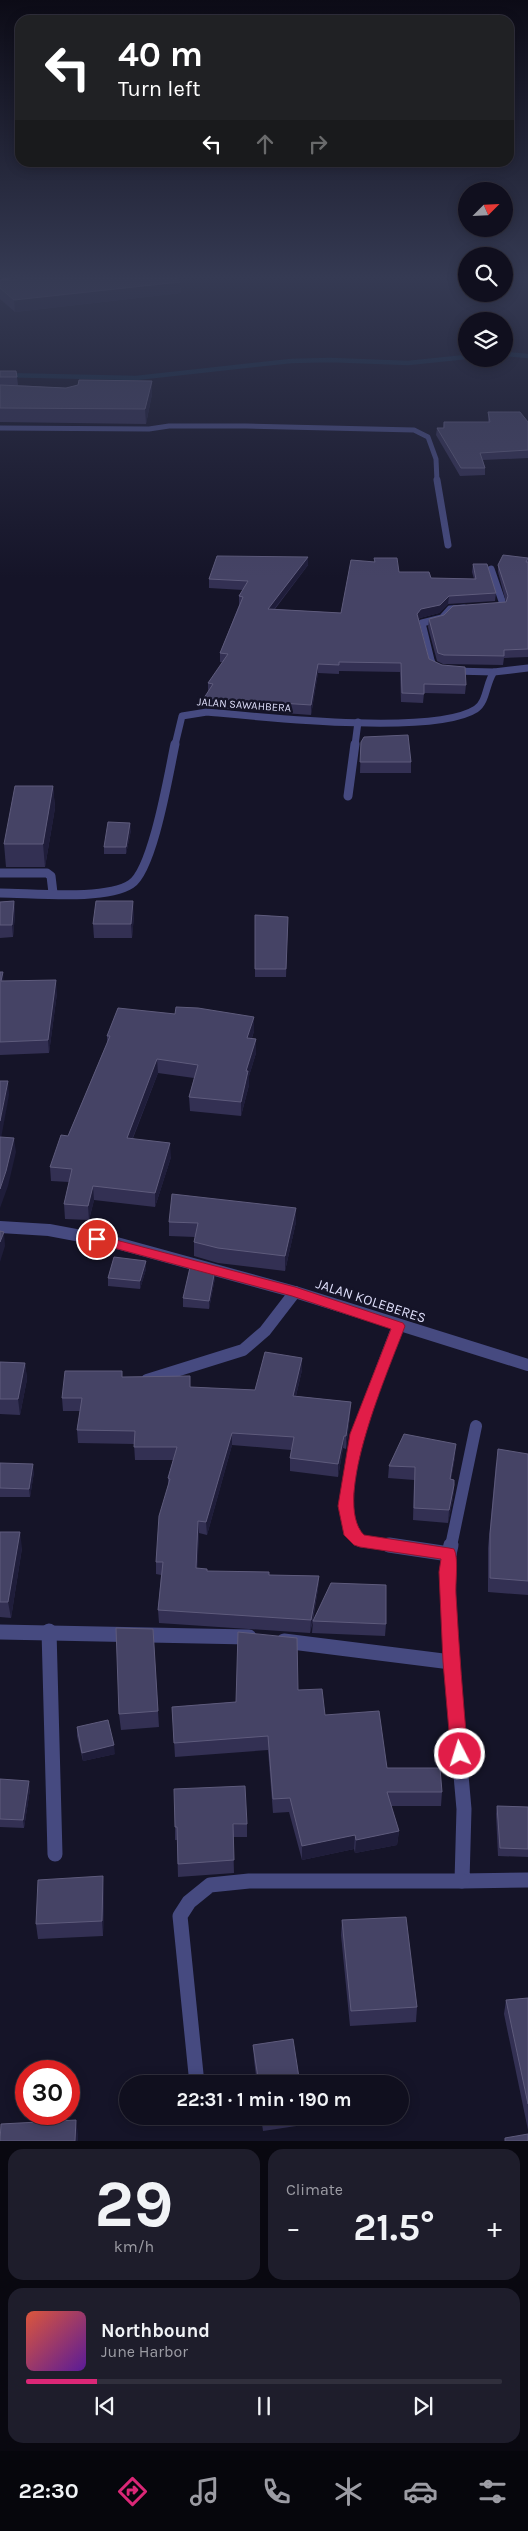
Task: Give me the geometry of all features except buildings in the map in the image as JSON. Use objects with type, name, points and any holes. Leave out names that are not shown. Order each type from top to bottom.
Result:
[{"type":"street","points":[[0,428],[150,429],[169,426],[246,426],[414,430],[428,436],[436,459],[437,486],[448,545]]},
{"type":"street","points":[[489,608],[502,606],[491,569]]},
{"type":"street","points":[[472,608],[450,609],[445,616],[422,623],[433,665],[442,670],[494,672],[528,668]]},
{"type":"street","name":"JALAN SAWAHBERA","points":[[0,893],[104,893],[133,883],[148,861],[182,716],[190,712],[358,722],[446,720],[466,715],[477,709],[483,700],[486,680],[494,672]]},
{"type":"street","points":[[348,796],[358,722]]},
{"type":"street","points":[[0,873],[47,873],[51,876],[53,893]]},
{"type":"street","name":"JALAN KOLEBERES","points":[[0,1227],[49,1230],[113,1242],[295,1292],[398,1326],[528,1365]]},
{"type":"street","points":[[142,1382],[243,1350],[254,1343],[270,1326],[295,1292]]},
{"type":"street","points":[[398,1326],[357,1434],[345,1506],[350,1530],[360,1541],[449,1554]]},
{"type":"street","points":[[462,1881],[464,1809],[451,1662],[447,1572],[449,1554],[476,1426]]},
{"type":"street","points":[[0,1632],[49,1631],[268,1639],[451,1662]]},
{"type":"street","points":[[49,1631],[55,1854]]},
{"type":"street","points":[[196,2075],[190,1998],[180,1916],[189,1902],[210,1885],[248,1881],[528,1880]]},
{"type":"waterway","points":[[132,378],[137,378]]},
{"type":"route","points":[[97,1239],[295,1292],[398,1326],[357,1434],[345,1506],[350,1530],[353,1536],[360,1541],[449,1554],[447,1572],[451,1662],[460,1754]]}]
